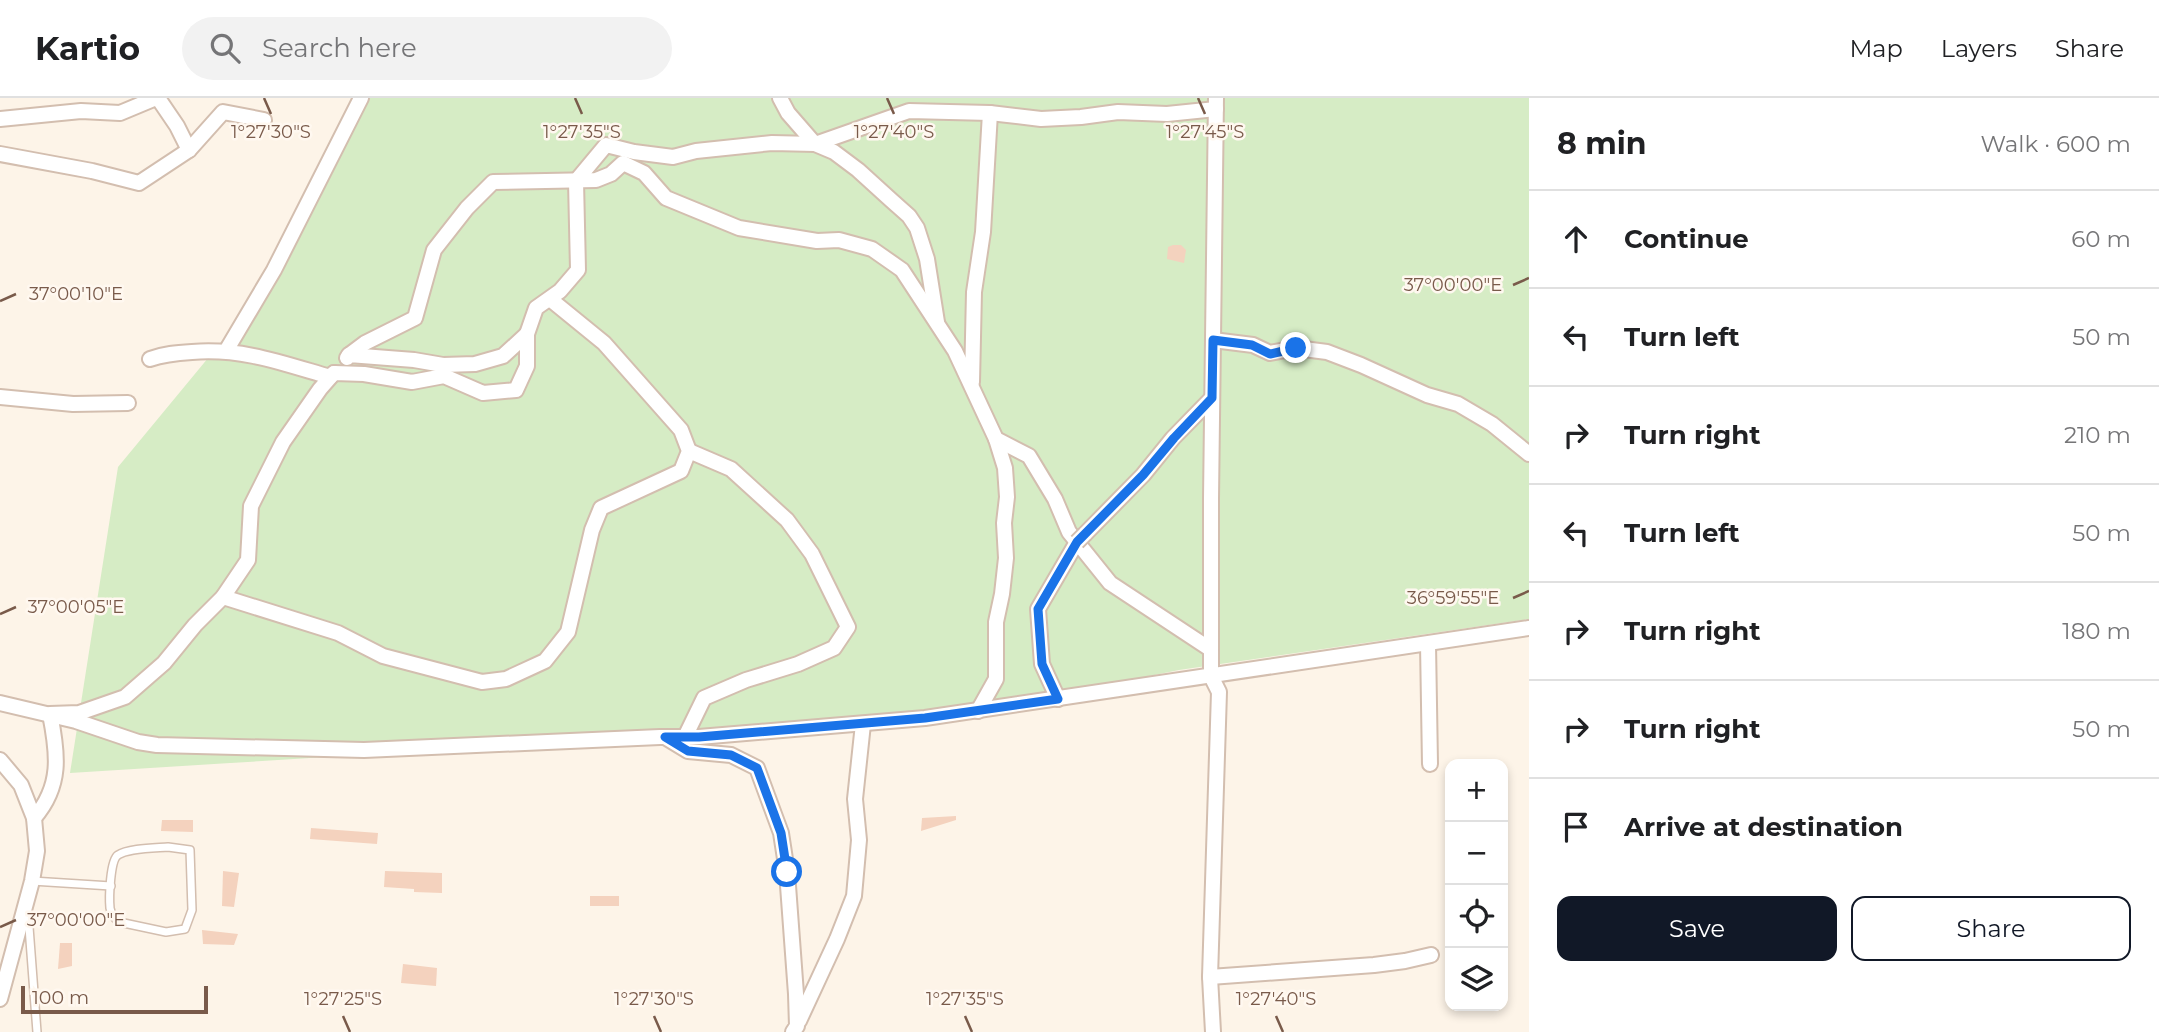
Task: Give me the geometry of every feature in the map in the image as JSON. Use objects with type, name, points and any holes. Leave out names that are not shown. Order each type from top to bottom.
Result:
[{"type":"street","points":[[0,119],[81,111],[120,113],[157,98],[177,126],[189,150]]},
{"type":"street","points":[[226,351],[274,270],[361,98]]},
{"type":"street","points":[[780,98],[788,113],[815,144],[834,152],[858,170],[909,216],[917,228],[927,259],[937,322]]},
{"type":"street","points":[[330,377],[334,373],[364,374],[412,382],[444,376],[483,393],[516,390],[527,366],[527,334],[536,308],[560,291],[578,270],[576,181],[606,145],[634,152],[673,156],[696,151],[772,144],[815,144],[909,111],[990,113],[1041,118],[1081,117],[1118,112],[1167,114],[1216,103],[1210,649],[1211,676],[1219,692],[1210,976],[1213,1032]]},
{"type":"street","points":[[0,154],[92,171],[139,183],[189,150],[222,112],[264,121]]},
{"type":"street","points":[[972,384],[974,292],[983,232],[990,113]]},
{"type":"street","points":[[50,714],[79,713],[125,697],[164,663],[195,625],[223,597],[248,560],[251,506],[284,442],[320,389],[349,355],[365,343],[415,318],[434,250],[467,208],[493,182],[596,180],[611,174],[623,163],[644,173],[666,198],[739,228],[817,241],[839,240],[872,249],[902,270],[937,322],[972,384],[996,439],[1005,468],[1006,558],[996,622],[996,679],[978,710]]},
{"type":"street","points":[[550,299],[604,343],[681,430],[690,451],[731,469],[788,520],[812,554],[848,627],[834,648],[799,664],[746,680],[704,698],[685,737]]},
{"type":"street","points":[[349,355],[443,365],[475,364],[503,356],[527,334]]},
{"type":"street","points":[[1213,340],[1252,345],[1270,354],[1296,348],[1327,352],[1427,395],[1458,404],[1492,424],[1529,454]]},
{"type":"street","points":[[150,359],[167,353],[226,351],[258,356],[330,377]]},
{"type":"street","points":[[0,397],[73,404],[128,403]]},
{"type":"street","points":[[1058,699],[1042,664],[1038,609],[1081,538],[1143,475],[1212,398]]},
{"type":"street","points":[[996,439],[1029,456],[1055,499],[1069,532],[1110,583],[1210,649]]},
{"type":"street","points":[[223,597],[338,634],[383,656],[482,682],[506,679],[545,661],[568,632],[592,530],[601,508],[681,471],[690,451]]},
{"type":"street","points":[[0,703],[50,714],[157,746],[364,750],[685,737],[925,718],[1529,628]]},
{"type":"street","points":[[1428,644],[1430,764]]},
{"type":"street","points":[[34,818],[46,804],[53,788],[56,744],[50,714]]},
{"type":"street","points":[[795,1029],[816,987],[854,895],[859,840],[855,799],[863,724]]},
{"type":"street","points":[[665,737],[688,751],[731,755],[757,768],[781,833],[787,872],[796,994],[795,1029]]},
{"type":"street","points":[[0,760],[21,785],[34,818],[37,852],[27,902],[0,999]]},
{"type":"street","points":[[1210,976],[1374,965],[1431,956]]},
{"type":"lane","points":[[168,847],[190,850],[192,910],[185,929],[166,932],[119,922],[113,917],[110,908],[111,886],[112,861],[118,855],[168,847]]},
{"type":"lane","points":[[32,881],[111,886]]},
{"type":"lane","points":[[27,902],[37,1032]]},
{"type":"green space","points":[[368,98],[1529,98],[1529,619],[1179,670],[978,711],[743,731],[70,773],[118,467],[284,266]]},
{"type":"building","points":[[1181,245],[1186,250],[1184,263],[1167,259],[1168,247]]},
{"type":"building","points":[[956,816],[956,820],[921,831],[922,818]]},
{"type":"building","points":[[162,820],[193,820],[193,832],[161,831]]},
{"type":"building","points":[[311,828],[378,833],[377,844],[310,839]]},
{"type":"building","points":[[223,871],[239,873],[234,907],[222,906]]},
{"type":"building","points":[[385,871],[442,873],[442,893],[384,887]]},
{"type":"building","points":[[590,896],[619,896],[619,906],[590,906]]},
{"type":"building","points":[[202,930],[238,934],[234,945],[203,944]]},
{"type":"building","points":[[60,943],[72,943],[72,966],[58,969]]},
{"type":"building","points":[[403,964],[437,968],[436,986],[401,983]]},
{"type":"route","points":[[787,872],[781,833],[757,768],[731,755],[688,751],[665,737],[699,737],[925,718],[1058,699],[1042,664],[1038,609],[1077,542],[1114,506],[1212,398],[1213,340],[1252,345],[1270,354],[1296,348]]}]
